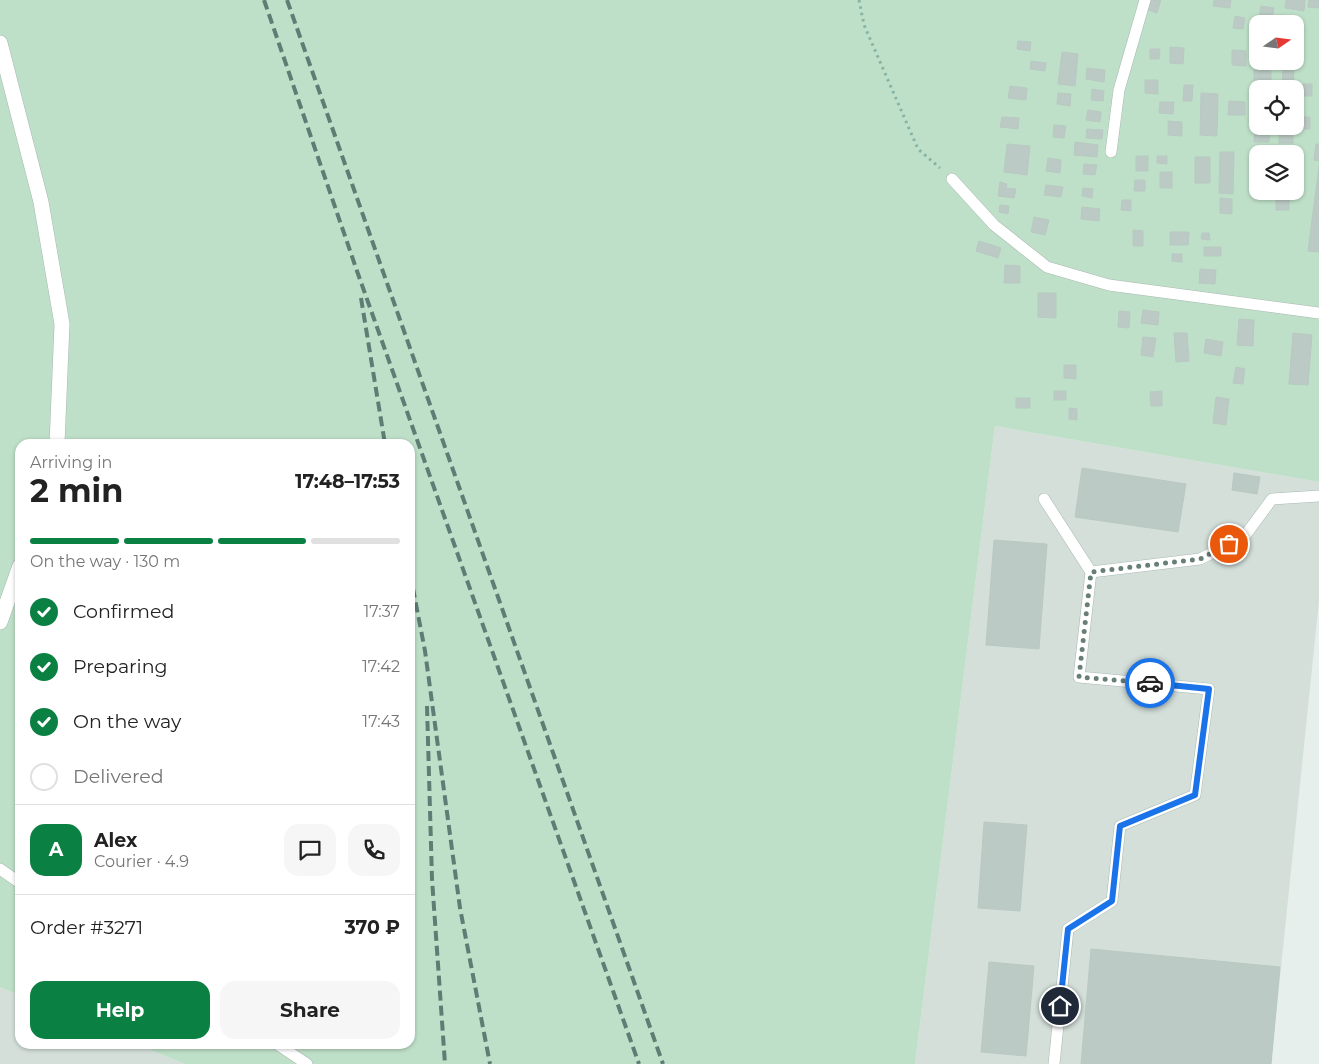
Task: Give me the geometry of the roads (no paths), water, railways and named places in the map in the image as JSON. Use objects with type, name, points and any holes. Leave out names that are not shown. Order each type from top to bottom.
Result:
[{"type":"street","points":[[0,44],[41,202],[62,324],[57,439]]},
{"type":"street","points":[[0,622],[15,580]]},
{"type":"lane","points":[[1111,152],[1119,90],[1145,0]]},
{"type":"lane","points":[[952,179],[994,224],[1047,266],[1109,284],[1319,313]]},
{"type":"lane","points":[[1091,572],[1200,559],[1244,536],[1272,499],[1319,496]]},
{"type":"lane","points":[[1044,499],[1091,572],[1079,677],[1209,689],[1195,795],[1120,826],[1112,901],[1068,929],[1054,1064]]},
{"type":"lane","points":[[0,869],[15,880]]},
{"type":"lane","points":[[284,1049],[307,1064]]},
{"type":"railway","points":[[264,0],[357,271],[639,1064]]},
{"type":"railway","points":[[287,0],[663,1064]]},
{"type":"railway","points":[[361,298],[384,439]]},
{"type":"railway","points":[[415,599],[425,651],[460,908],[490,1064]]},
{"type":"railway","points":[[427,706],[432,879],[445,1064]]}]
